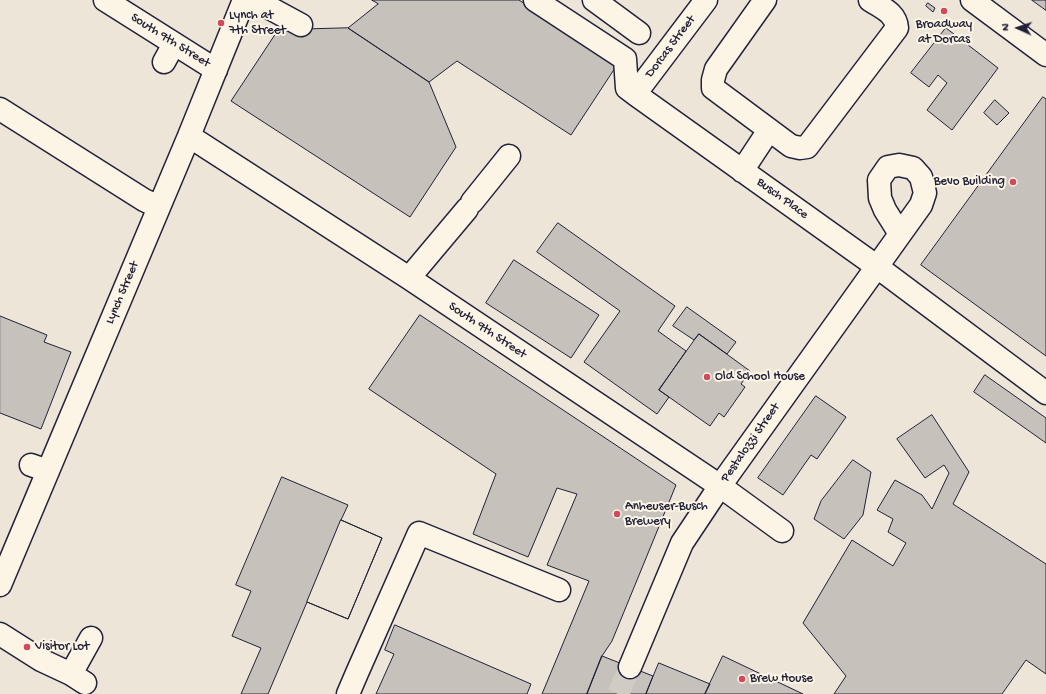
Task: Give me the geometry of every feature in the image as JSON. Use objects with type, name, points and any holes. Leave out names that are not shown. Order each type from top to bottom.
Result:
[{"type":"street","name":"South 9th Street","points":[[104,0],[216,70]]},
{"type":"street","name":"Lynch Street","points":[[0,585],[39,468],[159,207],[244,0]]},
{"type":"street","points":[[254,0],[301,25]]},
{"type":"street","name":"Busch Place","points":[[535,0],[625,59],[627,88],[876,266],[1046,393]]},
{"type":"street","points":[[594,0],[640,33]]},
{"type":"street","name":"Dorcas Street","points":[[635,94],[706,0]]},
{"type":"street","points":[[765,0],[716,69],[713,80],[713,88],[791,146],[800,148],[807,147],[897,28],[897,20],[894,16],[870,0]]},
{"type":"street","points":[[972,0],[1046,55]]},
{"type":"street","points":[[164,62],[174,44]]},
{"type":"street","points":[[0,109],[144,200],[159,207]]},
{"type":"street","points":[[742,170],[769,130]]},
{"type":"street","name":"South 9th Street","points":[[189,136],[409,278],[720,486],[782,531]]},
{"type":"street","points":[[409,278],[470,206],[509,156]]},
{"type":"street","name":"Pestalozzi Street","points":[[630,667],[682,543],[720,486],[900,234]]},
{"type":"street","points":[[348,694],[419,533],[559,590]]},
{"type":"street","points":[[0,634],[41,660],[78,679],[91,638]]},
{"type":"shaded area","name":"Anheuser-Busch Brewery","points":[[0,0],[1046,0],[1046,694],[0,694]]},
{"type":"building","points":[[372,0],[519,0],[617,65],[571,135],[457,61],[429,82],[348,28],[378,4]]},
{"type":"building","points":[[1032,0],[1046,0],[1046,10]]},
{"type":"building","points":[[928,3],[935,8],[933,12],[926,6]]},
{"type":"building","points":[[348,28],[429,82],[456,147],[410,217],[231,101],[278,30]]},
{"type":"building","points":[[946,28],[998,68],[952,130],[927,110],[947,83],[938,75],[929,87],[911,73]]},
{"type":"building","name":"Bevo Building","points":[[1043,97],[1046,99],[1046,356],[921,265]]},
{"type":"building","points":[[995,100],[1009,113],[997,125],[984,113]]},
{"type":"building","points":[[558,223],[675,306],[658,331],[686,351],[659,390],[669,397],[657,414],[584,362],[620,311],[537,252]]},
{"type":"building","points":[[514,260],[599,315],[571,358],[486,303]]},
{"type":"building","points":[[687,307],[736,342],[727,354],[699,334],[694,340],[673,326]]},
{"type":"building","name":"Anheuser-Busch Brewery","points":[[420,315],[676,485],[612,641],[602,656],[587,694],[542,694],[589,581],[547,565],[577,494],[557,488],[528,557],[473,534],[496,474],[369,389]]},
{"type":"building","points":[[0,316],[47,335],[44,342],[71,352],[41,429],[0,413]]},
{"type":"building","name":"Old School House","points":[[699,334],[750,371],[741,384],[745,387],[724,417],[719,413],[710,426],[659,390]]},
{"type":"building","points":[[985,375],[1046,418],[1046,443],[974,392]]},
{"type":"building","points":[[816,396],[846,417],[817,459],[811,455],[783,495],[758,478]]},
{"type":"building","points":[[932,415],[969,472],[953,504],[1046,564],[1046,674],[1026,660],[1002,694],[834,694],[846,676],[803,623],[852,540],[893,566],[906,543],[888,532],[893,519],[877,510],[895,480],[922,495],[932,509],[949,473],[944,465],[925,478],[897,439]]},
{"type":"building","points":[[853,460],[871,472],[863,515],[844,539],[814,519],[821,501]]},
{"type":"building","points":[[282,477],[348,505],[341,520],[382,538],[348,619],[307,602],[268,694],[241,694],[261,648],[232,636],[251,591],[236,585]]},
{"type":"building","points":[[341,520],[382,538],[348,619],[307,602]]},
{"type":"building","points":[[395,625],[531,684],[527,694],[376,694],[394,654],[385,650]]},
{"type":"building","points":[[602,656],[653,676],[646,694],[587,694]]},
{"type":"building","name":"Brew House","points":[[723,656],[803,694],[705,694]]},
{"type":"building","points":[[659,663],[710,684],[705,694],[646,694]]},
{"type":"tunnel","points":[[618,694],[630,667]]},
{"type":"place","name":"Broadway at Dorcas","points":[[944,11]]},
{"type":"place","name":"Lynch at 7th Street","points":[[221,23]]},
{"type":"place","name":"Bevo Building","points":[[1013,182]]},
{"type":"place","name":"Old School House","points":[[707,377]]},
{"type":"place","name":"Anheuser-Busch Brewery","points":[[617,514]]},
{"type":"place","name":"Visitor Lot","points":[[27,647]]},
{"type":"place","name":"Brew House","points":[[742,679]]}]
